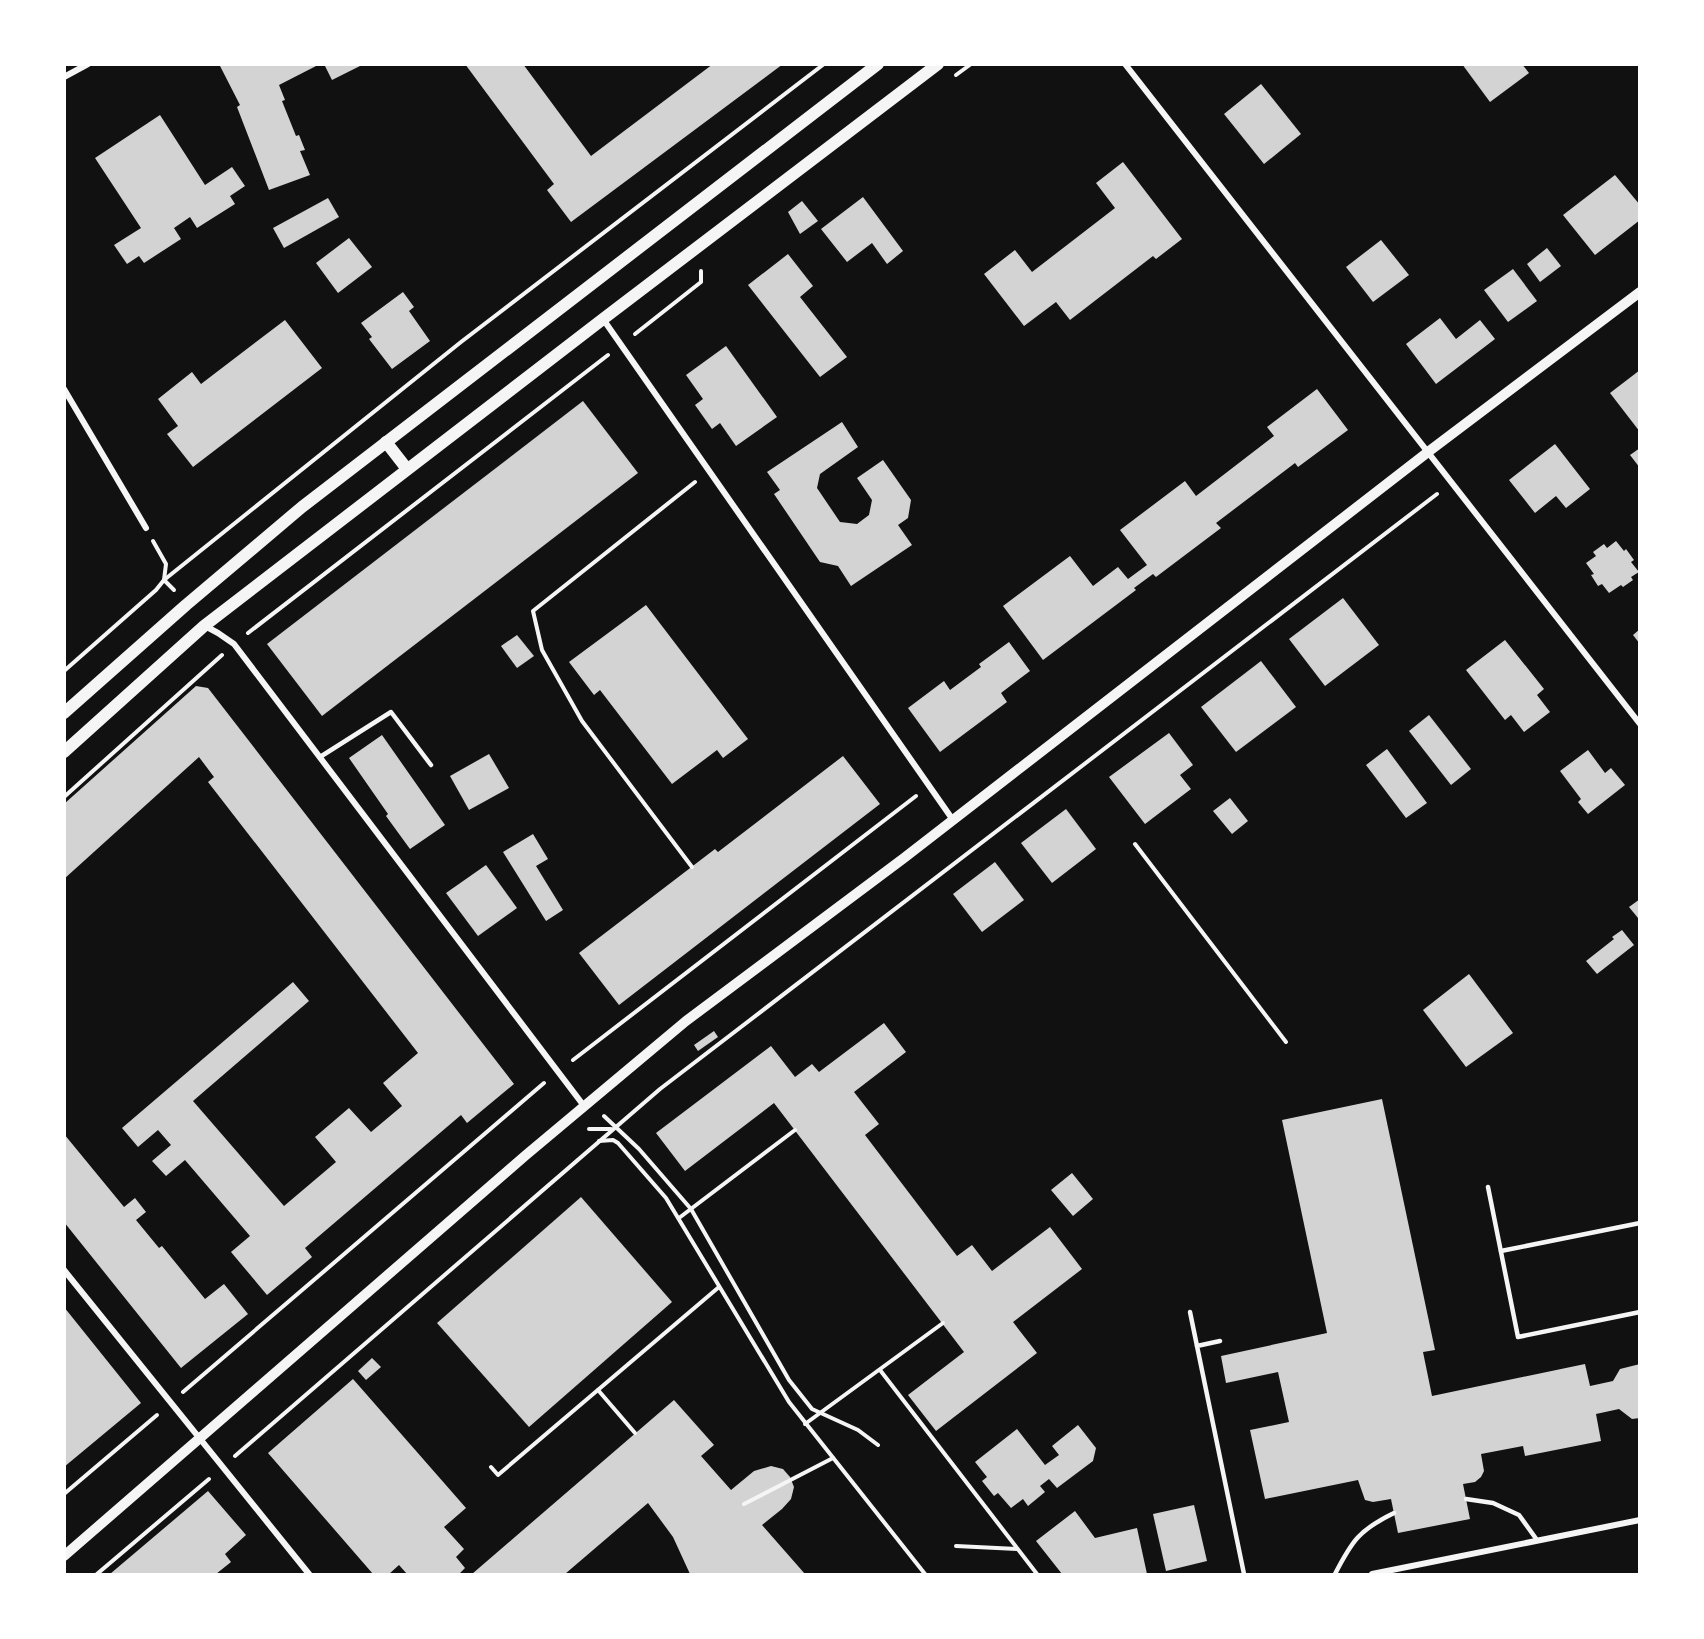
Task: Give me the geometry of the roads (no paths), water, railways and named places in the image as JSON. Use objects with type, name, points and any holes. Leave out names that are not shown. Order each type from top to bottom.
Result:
[{"type":"main road","points":[[64,713],[186,605],[302,507],[878,64]]},
{"type":"main road","points":[[64,752],[204,626],[938,64]]},
{"type":"main road","points":[[386,442],[407,469]]},
{"type":"street","points":[[64,77],[88,64]]},
{"type":"street","points":[[1125,64],[1640,724]]},
{"type":"street","points":[[64,1556],[584,1106],[686,1021],[953,820],[1428,452],[1640,292]]},
{"type":"street","points":[[603,319],[953,820]]},
{"type":"street","points":[[64,389],[146,528]]},
{"type":"street","points":[[204,626],[234,644],[584,1106]]},
{"type":"street","points":[[64,1270],[309,1575]]},
{"type":"street","points":[[1372,1575],[1640,1520]]},
{"type":"lane","points":[[320,757],[391,712],[431,765]]},
{"type":"lane","points":[[1488,1187],[1518,1337],[1640,1312]]},
{"type":"lane","points":[[1501,1251],[1640,1223]]},
{"type":"lane","points":[[1190,1312],[1244,1575]]},
{"type":"lane","points":[[1197,1346],[1220,1341]]},
{"type":"lane","points":[[1466,1499],[1493,1503],[1519,1515],[1537,1540]]},
{"type":"lane","points":[[1335,1575],[1347,1550],[1359,1533],[1377,1521],[1394,1514]]}]
